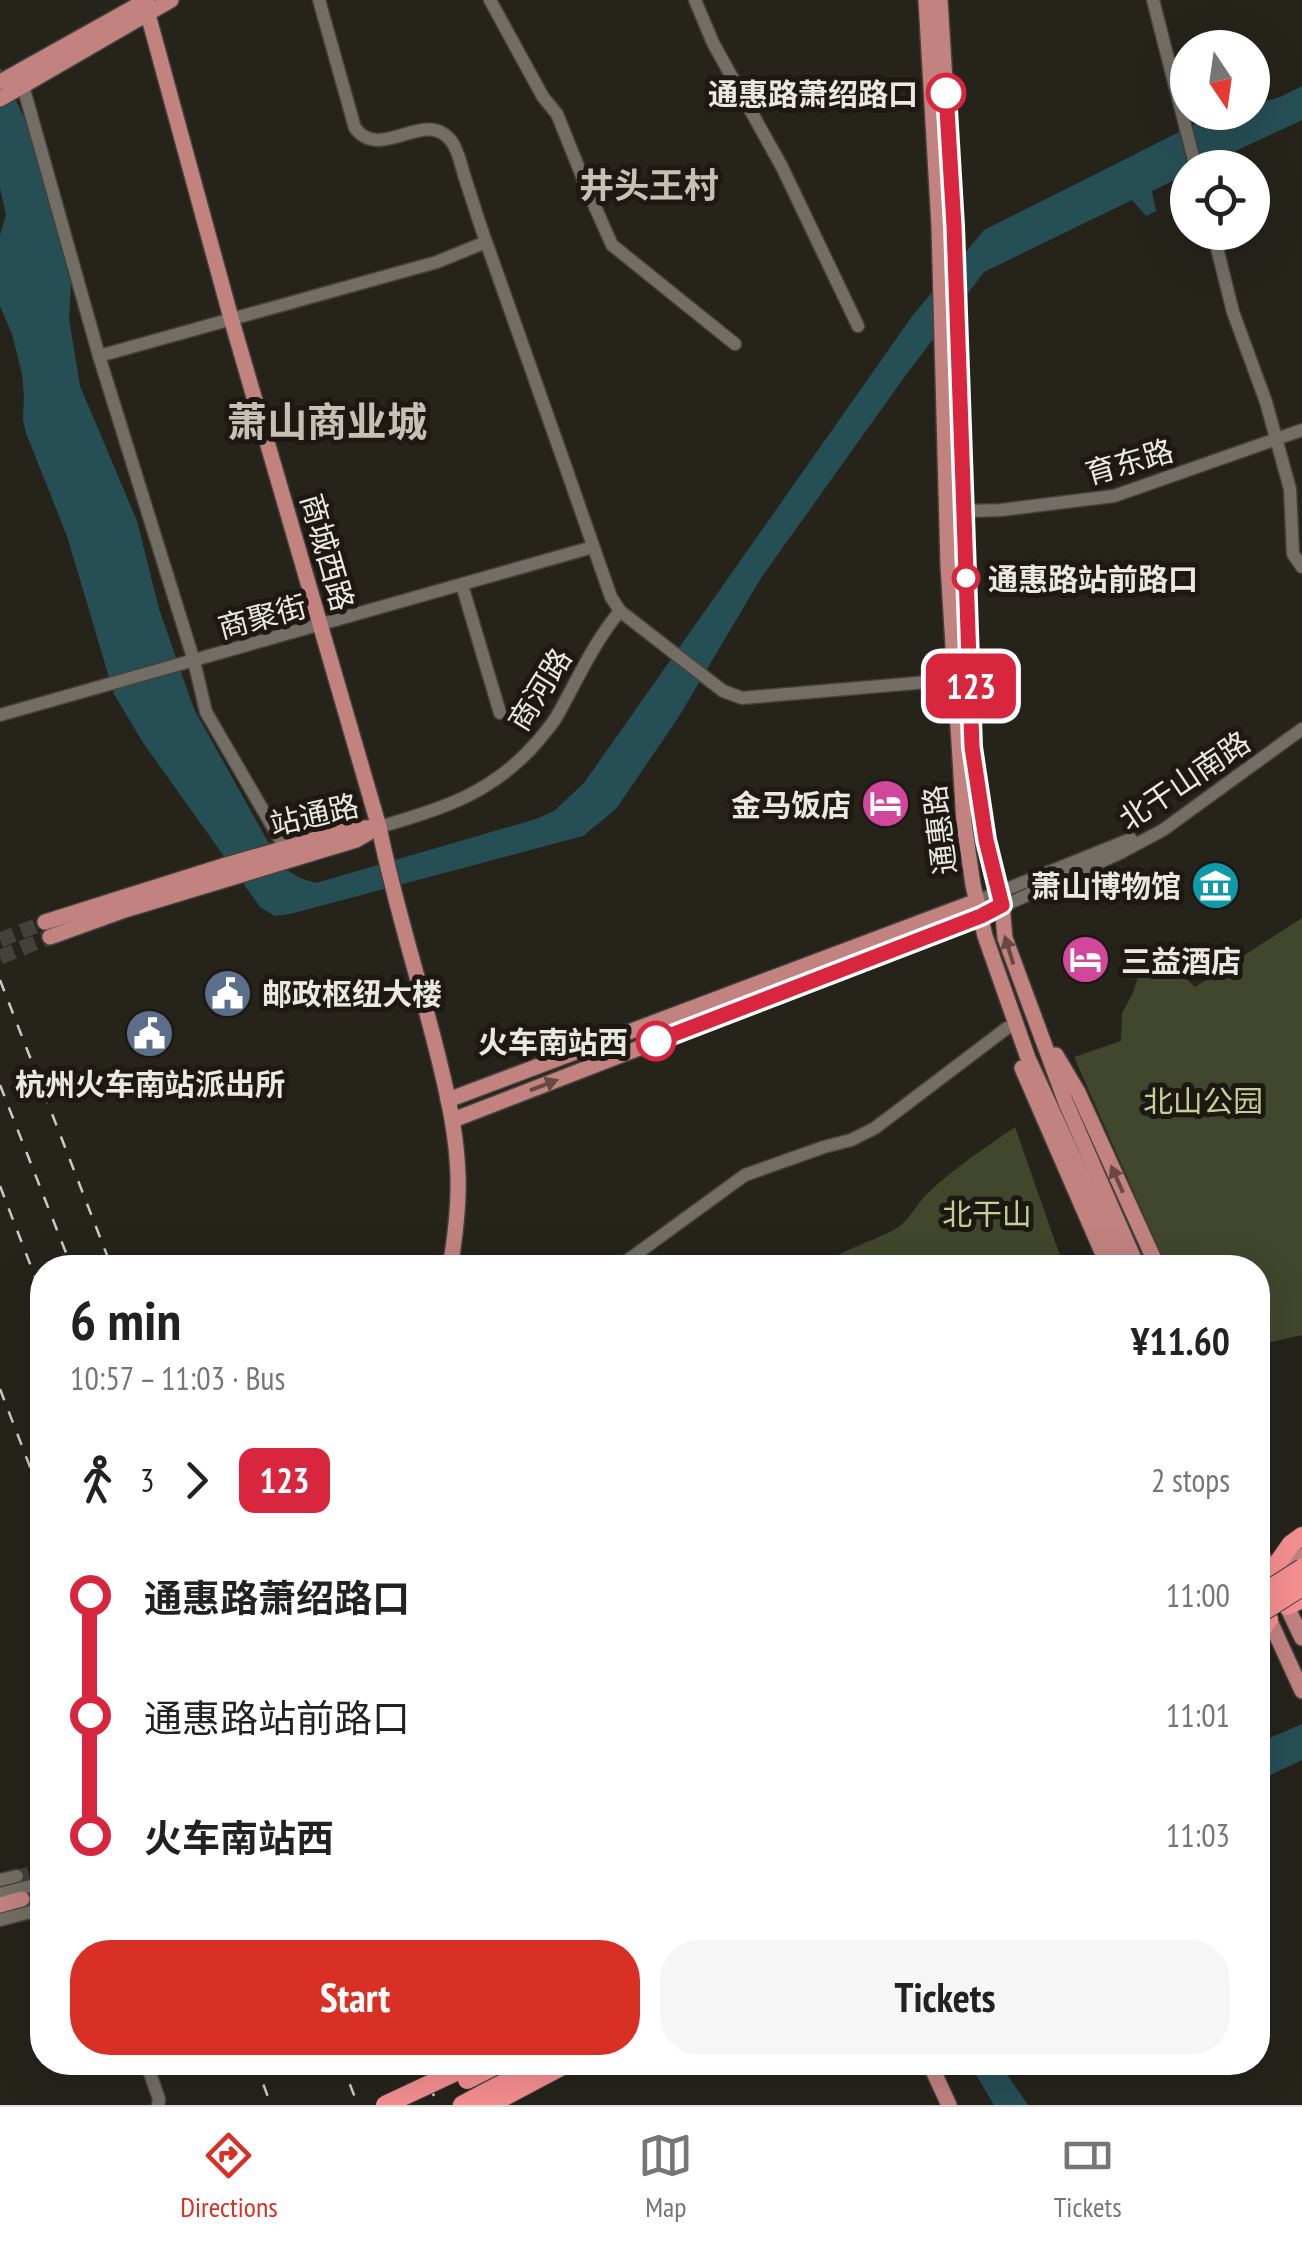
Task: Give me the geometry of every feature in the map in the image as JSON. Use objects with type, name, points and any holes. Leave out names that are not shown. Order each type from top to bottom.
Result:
[{"type":"highway","points":[[1270,1571],[1302,1536]]},
{"type":"highway","points":[[1270,1587],[1302,1568]]},
{"type":"highway","points":[[1270,1613],[1302,1587]]},
{"type":"highway","points":[[386,2105],[449,2075]]},
{"type":"highway","points":[[414,2105],[476,2075]]},
{"type":"highway","points":[[462,2105],[517,2075]]},
{"type":"highway","points":[[490,2105],[546,2075]]},
{"type":"main road","points":[[0,99],[19,80],[146,3],[170,0]]},
{"type":"main road","points":[[926,0],[947,226]]},
{"type":"main road","points":[[940,0],[951,357]]},
{"type":"main road","name":"商城西路","points":[[146,3],[429,1018],[453,1120],[458,1177],[452,1255]]},
{"type":"main road","points":[[0,82],[19,80]]},
{"type":"main road","name":"通惠路","points":[[951,357],[964,511],[964,823],[979,908],[986,936],[1012,985],[1132,1255]]},
{"type":"main road","name":"通惠路","points":[[951,357],[948,565],[977,788],[1000,898],[1012,985],[1028,1058],[1118,1255]]},
{"type":"main road","name":"站通路","points":[[48,930],[288,854],[351,829],[379,828]]},
{"type":"main road","points":[[448,1100],[979,908]]},
{"type":"main road","points":[[453,1120],[979,908]]},
{"type":"main road","points":[[1012,985],[1007,1028],[1103,1255]]},
{"type":"main road","points":[[1012,985],[1078,1092],[1152,1255]]},
{"type":"main road","points":[[1270,1575],[1302,1556]]},
{"type":"main road","points":[[1270,1583],[1297,1601],[1302,1638]]},
{"type":"main road","points":[[1270,1616],[1297,1601]]},
{"type":"main road","points":[[1270,1634],[1302,1691]]},
{"type":"main road","points":[[0,1905],[22,1899]]},
{"type":"main road","points":[[935,2075],[949,2105]]},
{"type":"street","points":[[318,0],[356,128],[366,139],[374,141],[433,129],[443,133],[456,148],[610,597],[620,611],[723,691],[742,698],[964,678]]},
{"type":"street","points":[[490,0],[543,97],[557,114],[612,244],[735,344]]},
{"type":"street","points":[[695,0],[713,43],[782,167],[858,326]]},
{"type":"street","points":[[1153,0],[1192,150]]},
{"type":"street","points":[[19,80],[206,712],[288,854]]},
{"type":"street","points":[[99,356],[437,262],[486,242]]},
{"type":"street","points":[[1218,250],[1290,489],[1293,554],[1302,568]]},
{"type":"street","name":"育东路","points":[[964,511],[1114,496],[1302,430]]},
{"type":"street","name":"商聚街","points":[[0,715],[594,548]]},
{"type":"street","points":[[462,585],[500,713]]},
{"type":"street","name":"商河路","points":[[379,828],[476,794],[520,762],[554,721],[602,633],[620,611]]},
{"type":"street","name":"北干山南路","points":[[979,908],[1120,853],[1163,830],[1302,729]]},
{"type":"street","points":[[635,1255],[745,1175],[851,1140],[875,1128],[1007,1028]]},
{"type":"street","points":[[0,1880],[16,1876]]},
{"type":"street","points":[[0,1894],[30,1886]]},
{"type":"street","points":[[0,1920],[30,1911]]},
{"type":"street","points":[[150,2075],[158,2105]]},
{"type":"green space","name":"北山公园","points":[[1302,918],[1302,1335],[1270,1342],[1270,1255],[1162,1255],[1074,1057],[1121,1041],[1122,1013],[1133,993],[1148,943],[1195,987]]},
{"type":"green space","name":"北干山","points":[[1015,1127],[1060,1255],[839,1255],[897,1228],[924,1197]]},
{"type":"water","points":[[0,67],[28,126],[71,284],[69,319],[80,386],[137,521],[159,609],[194,709],[282,867],[316,883],[554,811],[584,783],[913,315],[984,230],[1183,130],[1270,130],[1270,100],[1302,86],[1302,120],[1238,150],[1170,150],[1170,182],[1152,191],[1156,211],[1146,216],[1132,200],[984,272],[761,578],[678,718],[616,809],[583,836],[275,916],[260,907],[142,741],[114,694],[67,536],[23,420],[22,374],[0,306],[0,235],[6,215],[0,188]]},
{"type":"water","points":[[1302,1724],[1302,1760],[1270,1775],[1270,1738]]},
{"type":"water","points":[[976,2075],[1007,2075],[1028,2105],[994,2105]]},
{"type":"tunnel","points":[[0,940],[45,922]]},
{"type":"tunnel","points":[[0,957],[50,937]]},
{"type":"tunnel","points":[[17,1876],[30,1872]]},
{"type":"tunnel","points":[[22,1899],[30,1897]]},
{"type":"railway","points":[[0,980],[107,1255]]},
{"type":"railway","points":[[0,1085],[67,1255]]},
{"type":"railway","points":[[0,1186],[30,1264]]},
{"type":"railway","points":[[0,1389],[30,1467]]},
{"type":"railway","points":[[260,2075],[271,2105]]},
{"type":"railway","points":[[346,2075],[358,2105]]},
{"type":"railway","points":[[403,2075],[417,2105]]},
{"type":"railway","points":[[427,2075],[437,2105]]},
{"type":"bus line","name":"123","points":[[656,1041],[1002,905],[986,840],[972,747],[960,357],[946,93]]},
{"type":"place","name":"通惠路萧绍路口","points":[[946,93]]},
{"type":"place","name":"通惠路站前路口","points":[[966,578]]},
{"type":"place","name":"金马饭店","points":[[886,804]]},
{"type":"place","name":"萧山博物馆","points":[[1216,885]]},
{"type":"place","name":"三益酒店","points":[[1086,960]]},
{"type":"place","name":"邮政枢纽大楼","points":[[227,993]]},
{"type":"place","name":"杭州火车南站派出所","points":[[150,1034]]},
{"type":"place","name":"火车南站西","points":[[656,1041]]},
{"type":"district","name":"井头王村","points":[[649,185]]},
{"type":"district","name":"萧山商业城","points":[[327,421]]}]
